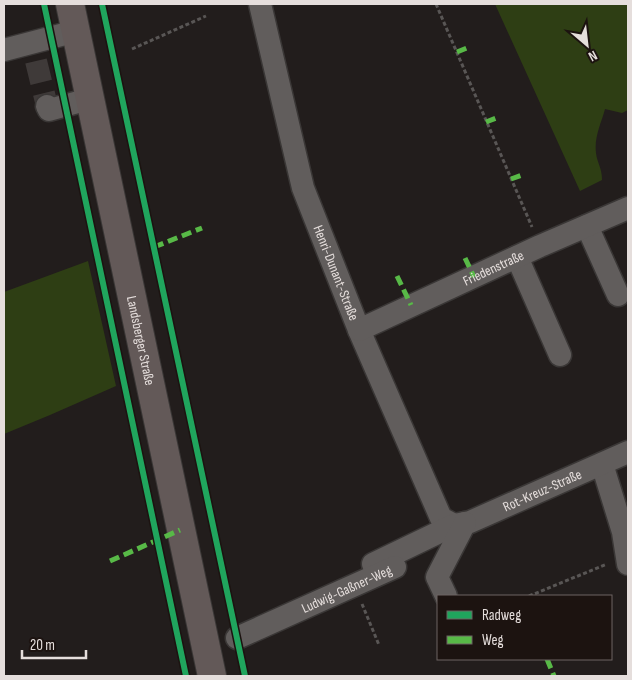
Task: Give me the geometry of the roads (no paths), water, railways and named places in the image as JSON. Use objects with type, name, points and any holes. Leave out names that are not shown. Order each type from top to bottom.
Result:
[{"type":"main road","name":"Landsberger Straße","points":[[70,4],[212,676]]},
{"type":"street","name":"Henri-Dunant-Straße","points":[[260,4],[303,188],[359,330],[441,518],[458,530]]},
{"type":"street","points":[[4,50],[34,52],[76,31]]},
{"type":"street","points":[[47,106],[48,110],[89,99]]},
{"type":"street","name":"Friedenstraße","points":[[359,330],[540,246],[628,208]]},
{"type":"street","points":[[587,226],[618,295]]},
{"type":"street","points":[[517,257],[560,355]]},
{"type":"street","name":"Rot-Kreuz-Straße","points":[[458,530],[628,452]]},
{"type":"street","points":[[602,464],[625,531],[627,560]]},
{"type":"street","points":[[373,564],[458,530]]},
{"type":"street","points":[[446,595],[437,577],[458,530]]},
{"type":"street","name":"Ludwig-Gaßner-Weg","points":[[237,638],[354,585],[458,530]]},
{"type":"tunnel","points":[[36,61],[47,106]]}]
